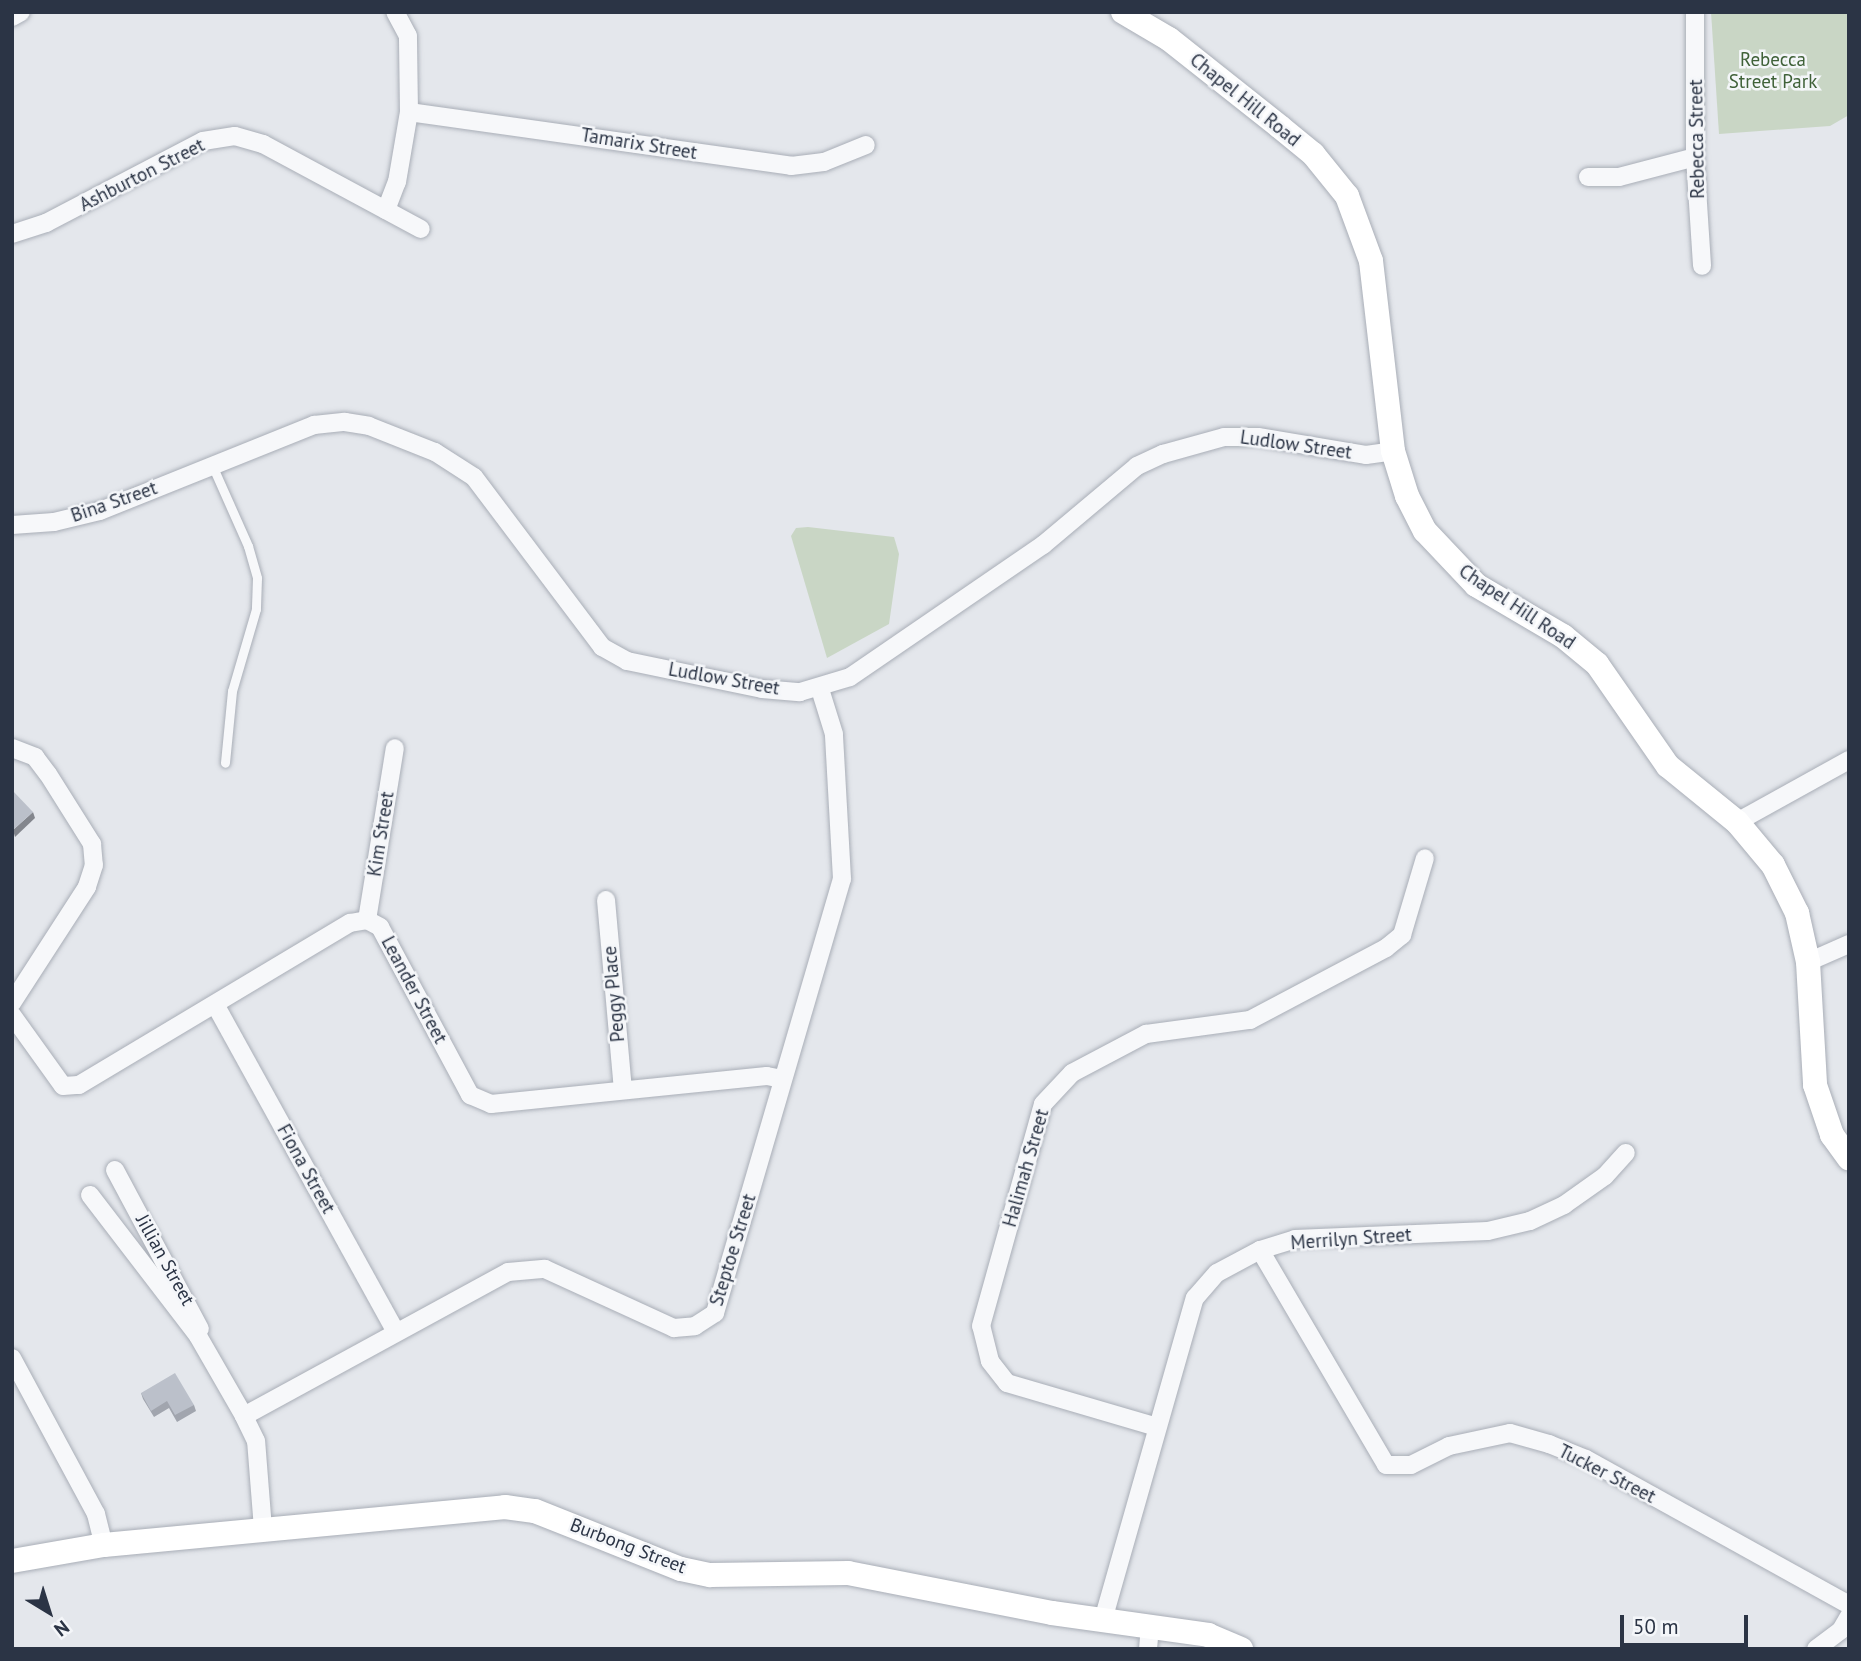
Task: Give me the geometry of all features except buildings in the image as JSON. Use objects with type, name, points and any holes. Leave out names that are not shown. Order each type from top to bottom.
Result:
[{"type":"main road","name":"Chapel Hill Road","points":[[1123,12],[1169,39],[1280,127],[1320,161],[1347,196],[1371,261],[1393,451],[1407,496],[1425,531],[1449,561],[1476,585],[1563,636],[1597,663],[1668,766],[1737,822],[1773,864],[1797,913],[1808,962],[1815,1085],[1832,1135],[1849,1158]]},
{"type":"main road","name":"Burbong Street","points":[[12,1561],[104,1545],[505,1507],[535,1511],[681,1569],[710,1575],[848,1573],[1103,1620],[1149,1636],[1208,1634],[1241,1649]]},
{"type":"street","points":[[12,17],[21,12]]},
{"type":"street","points":[[386,210],[397,182],[409,112],[408,36],[395,12]]},
{"type":"street","name":"Rebecca Street","points":[[1695,12],[1695,157],[1702,266]]},
{"type":"street","name":"Tamarix Street","points":[[409,112],[791,166],[824,162],[866,145]]},
{"type":"street","name":"Ashburton Street","points":[[12,234],[46,223],[203,141],[235,136],[263,144],[421,229]]},
{"type":"street","points":[[1588,177],[1619,177],[1695,157]]},
{"type":"street","name":"Ludlow Street","points":[[212,465],[313,425],[345,422],[369,426],[435,452],[474,477],[602,647],[628,661],[762,689],[820,689],[850,677],[1043,545],[1137,466],[1163,454],[1224,437],[1258,437],[1366,455],[1393,451]]},
{"type":"street","name":"Bina Street","points":[[12,525],[54,522],[100,511],[212,465]]},
{"type":"street","name":"Steptoe Street","points":[[244,1416],[509,1272],[545,1269],[674,1328],[695,1326],[715,1313],[842,878],[834,734],[820,689]]},
{"type":"street","points":[[12,748],[35,757],[48,774],[92,844],[94,864],[87,887],[12,1003]]},
{"type":"street","name":"Kim Street","points":[[367,920],[395,748]]},
{"type":"street","points":[[1737,822],[1849,760]]},
{"type":"street","name":"Halimah Street","points":[[1157,1427],[1007,1383],[990,1361],[981,1326],[1043,1104],[1072,1073],[1146,1034],[1250,1020],[1385,948],[1402,935],[1425,858]]},
{"type":"street","name":"Peggy Place","points":[[606,900],[623,1089]]},
{"type":"street","name":"Leander Street","points":[[12,1015],[63,1086],[79,1085],[216,1006],[350,923],[367,920],[380,927],[471,1095],[491,1104],[767,1076],[783,1079]]},
{"type":"street","points":[[1808,962],[1849,944]]},
{"type":"street","name":"Fiona Street","points":[[216,1006],[396,1332]]},
{"type":"street","name":"Merrilyn Street","points":[[1103,1620],[1195,1298],[1217,1273],[1260,1250],[1295,1239],[1488,1231],[1530,1221],[1564,1205],[1605,1176],[1626,1153]]},
{"type":"street","name":"Jillian Street","points":[[115,1170],[186,1297],[208,1352],[244,1416]]},
{"type":"street","name":"Jillian Street","points":[[90,1195],[208,1352]]},
{"type":"street","name":"Tucker Street","points":[[1260,1250],[1386,1465],[1410,1465],[1448,1446],[1510,1433],[1549,1444],[1586,1460],[1849,1605]]},
{"type":"street","points":[[12,1358],[96,1514],[104,1545]]},
{"type":"street","points":[[244,1416],[256,1441],[262,1529]]},
{"type":"street","points":[[1816,1649],[1841,1630],[1849,1616]]},
{"type":"lane","points":[[212,465],[248,546],[257,578],[256,609],[232,691],[225,763]]},
{"type":"green space","name":"Rebecca Street Park","points":[[1711,12],[1849,12],[1849,115],[1830,126],[1719,134]]},
{"type":"green space","points":[[796,528],[894,537],[899,554],[889,624],[827,658],[791,536]]}]
